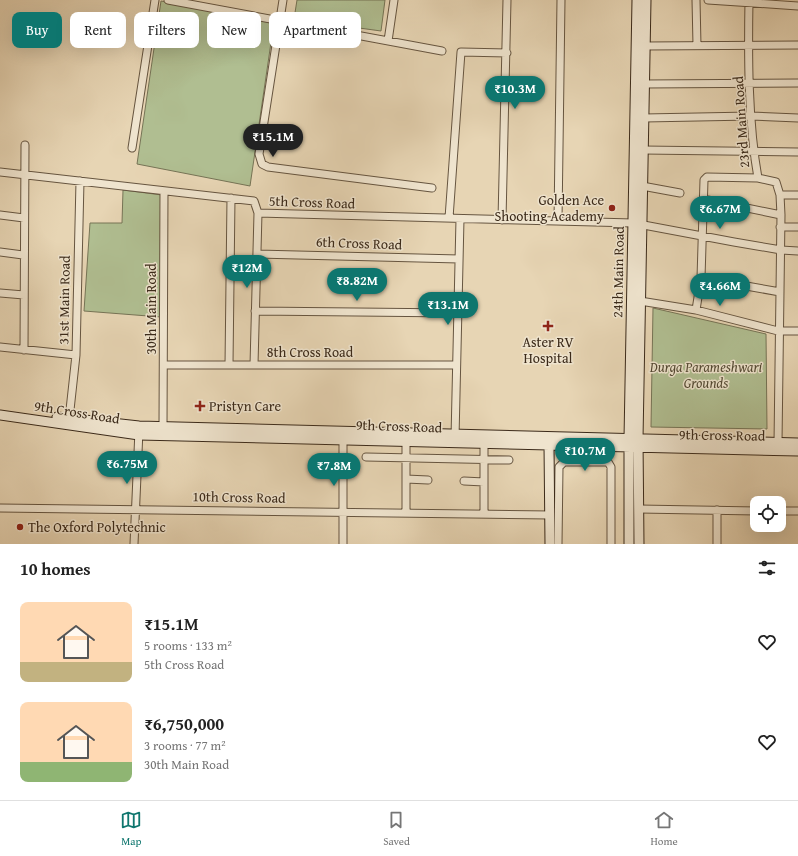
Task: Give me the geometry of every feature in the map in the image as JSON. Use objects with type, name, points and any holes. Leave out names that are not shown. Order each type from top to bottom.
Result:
[{"type":"main road","name":"24th Main Road","points":[[637,0],[637,224],[634,443],[639,544]]},
{"type":"main road","name":"24th Main Road","points":[[629,544],[640,301],[637,224],[642,186],[646,0]]},
{"type":"main road","name":"9th Cross Road","points":[[0,409],[139,431],[164,427],[343,435],[406,441],[455,438],[484,442],[550,445],[634,443],[798,443]]},
{"type":"main road","name":"9th Cross Road","points":[[0,414],[139,431],[634,443],[798,451]]},
{"type":"main road","points":[[550,445],[554,504],[550,515],[550,544]]},
{"type":"street","points":[[132,148],[155,0]]},
{"type":"street","points":[[168,0],[269,19]]},
{"type":"street","points":[[281,12],[283,0]]},
{"type":"street","points":[[388,41],[394,0]]},
{"type":"street","points":[[502,220],[507,53],[507,0]]},
{"type":"street","points":[[558,221],[561,0]]},
{"type":"street","points":[[696,0],[697,45]]},
{"type":"street","points":[[708,0],[778,2],[798,6]]},
{"type":"street","name":"23rd Main Road","points":[[749,1],[750,83],[753,150],[758,178],[776,182],[780,195]]},
{"type":"street","points":[[361,36],[442,51]]},
{"type":"street","points":[[645,46],[798,45]]},
{"type":"street","points":[[276,48],[259,154],[262,164],[268,167],[432,188]]},
{"type":"street","points":[[449,218],[461,52],[507,53]]},
{"type":"street","points":[[644,84],[798,83]]},
{"type":"street","points":[[644,118],[751,116],[798,118]]},
{"type":"street","points":[[24,350],[23,255],[25,145]]},
{"type":"street","points":[[643,150],[753,150],[798,152]]},
{"type":"street","name":"5th Cross Road","points":[[0,172],[254,201],[258,213],[637,224],[781,250],[798,251]]},
{"type":"street","points":[[696,310],[701,278],[704,180],[707,177],[758,178]]},
{"type":"street","name":"31st Main Road","points":[[69,419],[76,355],[80,181]]},
{"type":"street","points":[[642,186],[680,193]]},
{"type":"street","name":"30th Main Road","points":[[164,191],[164,427]]},
{"type":"street","points":[[778,443],[778,331],[781,250],[780,195],[798,195]]},
{"type":"street","points":[[229,365],[231,198]]},
{"type":"street","points":[[703,200],[781,215]]},
{"type":"street","points":[[254,365],[258,213]]},
{"type":"street","points":[[0,215],[24,218]]},
{"type":"street","points":[[455,438],[460,218]]},
{"type":"street","points":[[780,227],[798,227]]},
{"type":"street","points":[[0,252],[23,255]]},
{"type":"street","name":"6th Cross Road","points":[[257,254],[459,259]]},
{"type":"street","points":[[701,278],[780,292]]},
{"type":"street","points":[[0,293],[24,295]]},
{"type":"street","points":[[640,301],[696,310],[778,331],[798,331]]},
{"type":"street","points":[[255,311],[458,313]]},
{"type":"street","points":[[0,347],[76,355]]},
{"type":"street","name":"8th Cross Road","points":[[164,365],[456,365]]},
{"type":"street","points":[[134,544],[139,431]]},
{"type":"street","points":[[343,435],[343,544]]},
{"type":"street","points":[[406,441],[406,513]]},
{"type":"street","points":[[484,442],[484,514]]},
{"type":"street","points":[[366,457],[509,460]]},
{"type":"street","points":[[558,544],[554,504],[560,467],[564,462],[608,462],[611,467],[611,544]]},
{"type":"street","points":[[406,479],[428,480]]},
{"type":"street","points":[[464,481],[484,482]]},
{"type":"street","name":"10th Cross Road","points":[[0,508],[136,508],[550,515]]},
{"type":"street","points":[[638,509],[750,510]]},
{"type":"street","points":[[717,510],[717,544]]},
{"type":"street","points":[[786,511],[798,511]]},
{"type":"green space","points":[[297,0],[385,0],[381,31],[361,28],[361,12],[295,12]]},
{"type":"green space","points":[[161,1],[220,12],[207,12],[207,48],[261,48],[261,20],[269,21],[270,48],[250,186],[137,164],[154,48],[199,48],[199,12],[159,12]]},
{"type":"green space","points":[[123,190],[162,195],[161,317],[84,311],[90,223],[122,223]]},
{"type":"green space","name":"Durga Parameshwari Grounds","points":[[653,308],[766,334],[767,429],[651,427]]},
{"type":"place","name":"Golden Ace Shooting Academy","points":[[612,208]]},
{"type":"place","name":"Aster RV Hospital","points":[[548,326]]},
{"type":"place","name":"Pristyn Care","points":[[200,406]]},
{"type":"place","name":"The Oxford Polytechnic","points":[[20,527]]}]
